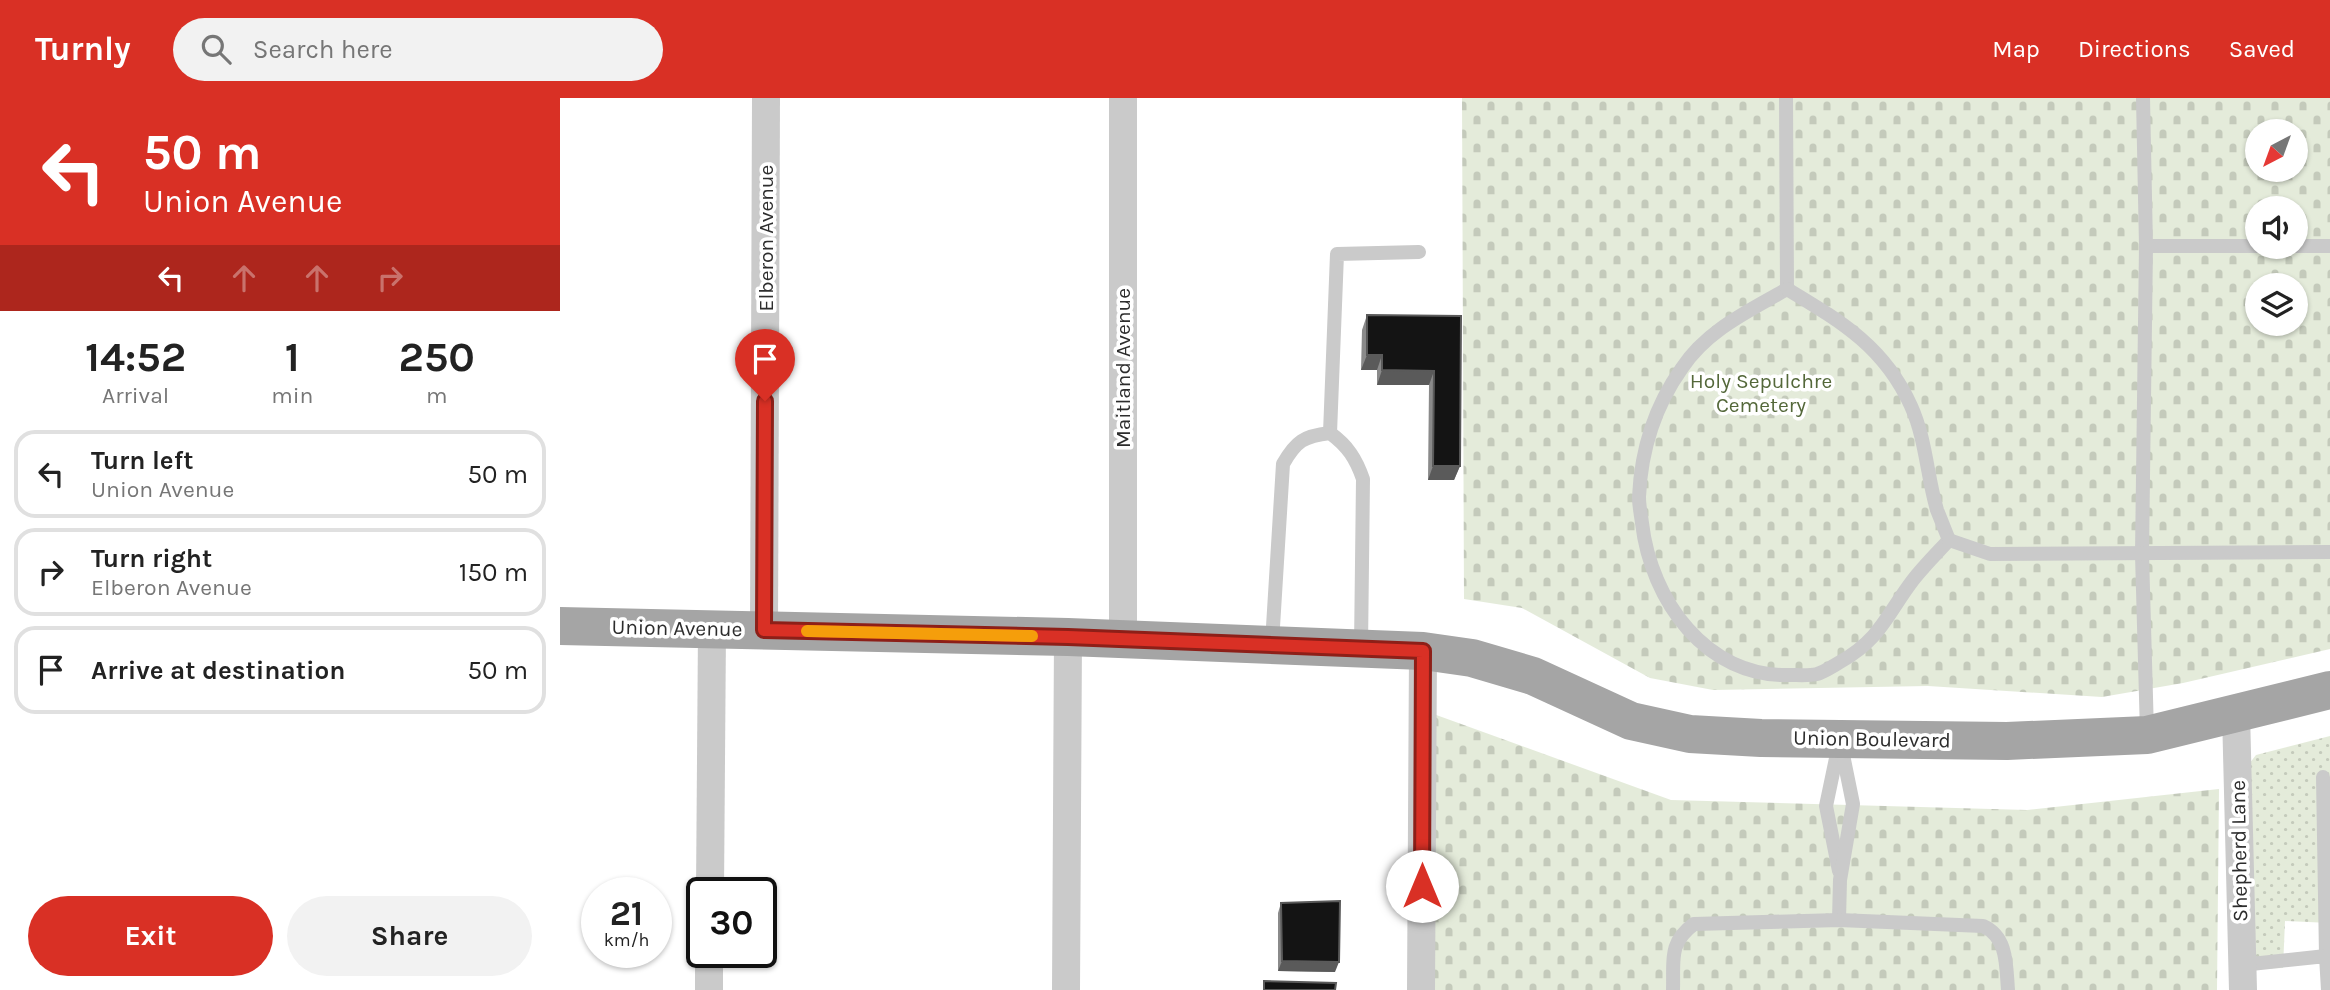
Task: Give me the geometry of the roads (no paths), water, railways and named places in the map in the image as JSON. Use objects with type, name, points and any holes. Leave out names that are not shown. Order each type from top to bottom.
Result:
[{"type":"main road","name":"Union Avenue","points":[[560,626],[1068,637],[1423,651]]},
{"type":"main road","name":"Union Boulevard","points":[[1423,651],[1472,658],[1533,676],[1631,720],[1689,734],[2007,741],[2147,735],[2330,690]]},
{"type":"street","name":"Elberon Avenue","points":[[764,630],[766,98]]},
{"type":"street","name":"Maitland Avenue","points":[[1123,98],[1123,639]]},
{"type":"street","points":[[709,877],[712,629]]},
{"type":"street","points":[[1066,990],[1068,637]]},
{"type":"street","points":[[1421,990],[1423,651]]},
{"type":"street","name":"Shepherd Lane","points":[[2236,713],[2243,977]]},
{"type":"street","points":[[709,968],[709,990]]},
{"type":"lane","points":[[1786,98],[1787,289]]},
{"type":"lane","points":[[2143,98],[2146,246],[2142,554],[2147,735]]},
{"type":"lane","points":[[2146,246],[2245,246]]},
{"type":"lane","points":[[2308,246],[2330,246]]},
{"type":"lane","points":[[1330,433],[1337,254],[1419,252]]},
{"type":"lane","points":[[1787,289],[1712,334],[1683,366],[1664,397],[1646,443],[1639,499],[1645,551],[1660,587],[1683,624],[1714,654],[1742,669],[1778,676],[1817,674],[1866,645],[1895,609],[1912,580],[1949,540]]},
{"type":"lane","points":[[1787,289],[1851,329],[1895,377],[1911,406],[1926,454],[1937,509],[1949,540],[1990,554],[2330,552]]},
{"type":"lane","points":[[1272,645],[1283,464],[1293,446],[1311,435],[1330,433],[1343,442],[1356,459],[1363,479],[1361,649]]},
{"type":"lane","points":[[1840,738],[1826,806],[1840,880]]},
{"type":"lane","points":[[1839,920],[1840,880],[1853,804],[1840,738]]},
{"type":"lane","points":[[2323,777],[2328,990]]},
{"type":"lane","points":[[1673,990],[1674,951],[1677,940],[1694,924],[1839,920],[1983,926],[1996,934],[2002,945],[2008,990]]},
{"type":"lane","points":[[2243,977],[2328,956]]},
{"type":"park label","name":"Holy Sepulchre Cemetery","points":[[1761,393]]}]
